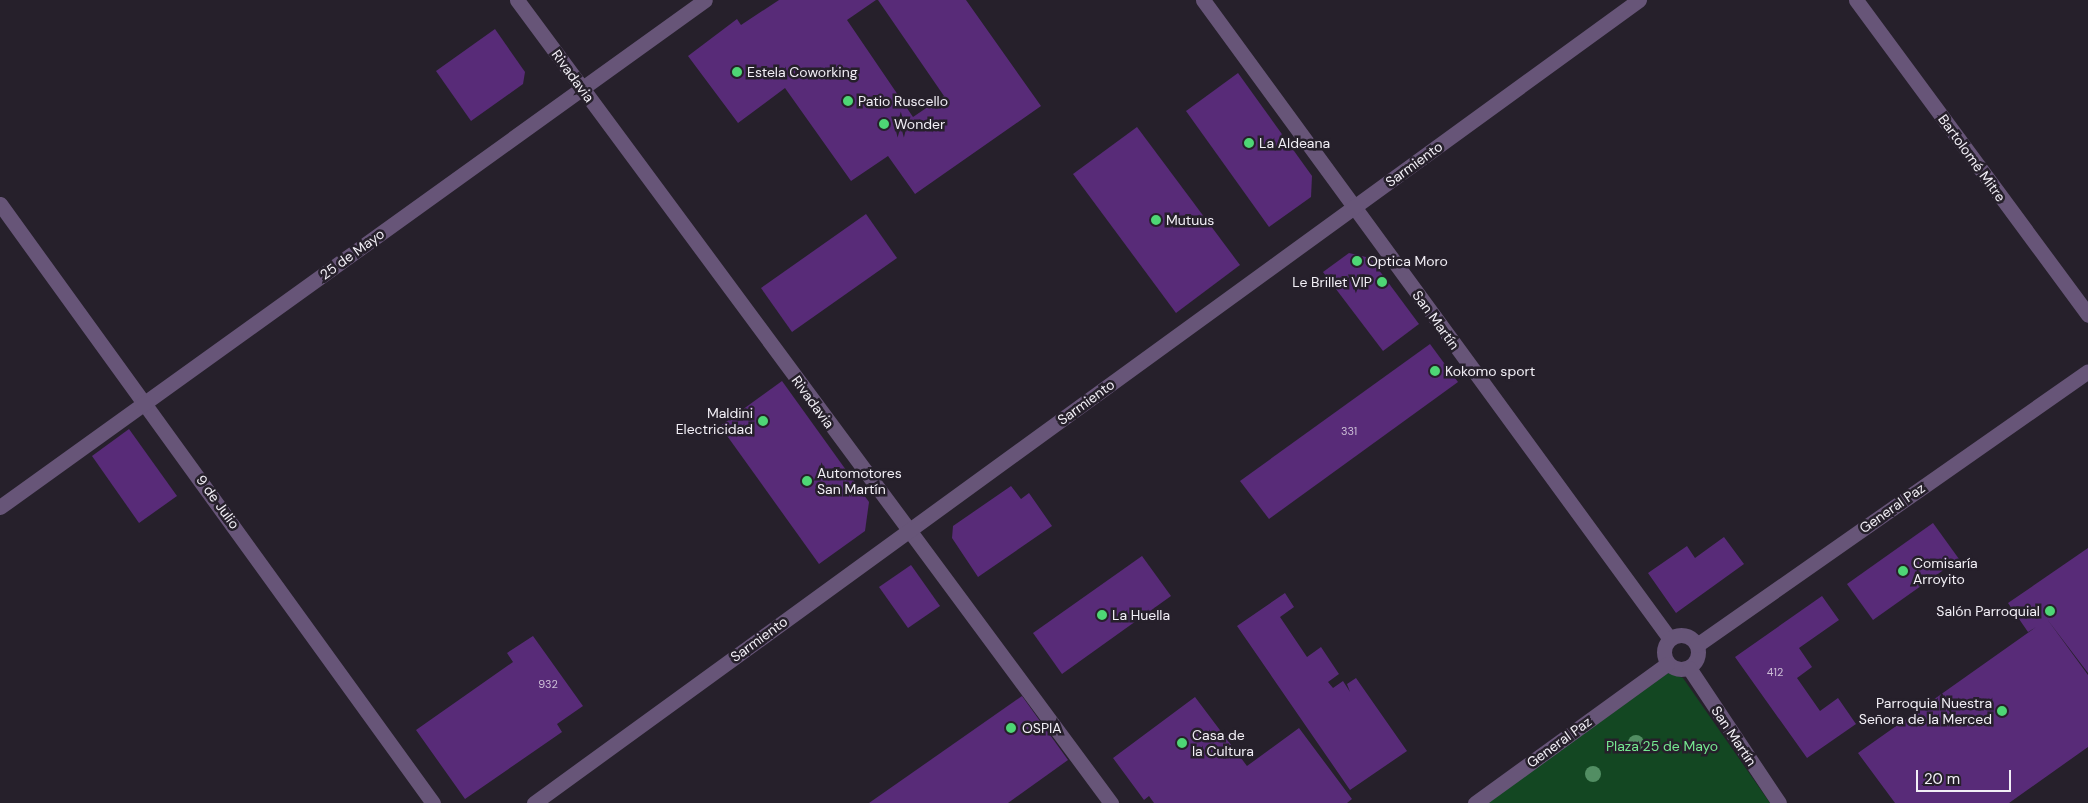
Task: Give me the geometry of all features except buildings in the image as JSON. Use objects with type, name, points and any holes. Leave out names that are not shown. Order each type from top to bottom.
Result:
[{"type":"street","name":"Rivadavia","points":[[517,0],[1111,803]]},
{"type":"street","name":"25 de Mayo","points":[[0,507],[147,403],[704,0]]},
{"type":"street","name":"San Martín","points":[[1203,0],[1670,639]]},
{"type":"street","name":"Sarmiento","points":[[534,803],[1639,0]]},
{"type":"street","name":"Bartolomé Mitre","points":[[1856,0],[2088,315]]},
{"type":"street","name":"9 de Julio","points":[[0,204],[147,403],[433,803]]},
{"type":"street","name":"General Paz","points":[[1697,645],[2088,371]]},
{"type":"street","points":[[1684,635],[1697,645],[1697,661],[1688,668],[1678,669],[1668,664],[1664,652],[1670,639],[1684,635]]},
{"type":"street","name":"General Paz","points":[[1475,803],[1668,664]]},
{"type":"street","name":"San Martín","points":[[1688,668],[1779,803]]},
{"type":"green space","name":"Plaza 25 de Mayo","points":[[1668,673],[1683,678],[1770,803],[1488,803]]},
{"type":"place","name":"Estela Coworking","points":[[737,72]]},
{"type":"place","name":"Patio Ruscello","points":[[848,101]]},
{"type":"place","name":"Wonder","points":[[884,124]]},
{"type":"place","name":"La Aldeana","points":[[1249,143]]},
{"type":"place","name":"Mutuus","points":[[1156,220]]},
{"type":"place","name":"Optica Moro","points":[[1357,261]]},
{"type":"place","name":"Le Brillet VIP","points":[[1382,282]]},
{"type":"place","name":"Kokomo sport","points":[[1435,371]]},
{"type":"place","name":"Maldini Electricidad","points":[[763,421]]},
{"type":"place","name":"Automotores San Martín","points":[[807,481]]},
{"type":"place","name":"Comisaría Arroyito","points":[[1903,571]]},
{"type":"place","name":"Salón Parroquial","points":[[2050,611]]},
{"type":"place","name":"La Huella","points":[[1102,615]]},
{"type":"place","name":"Parroquia Nuestra Señora de la Merced","points":[[2002,711]]},
{"type":"place","name":"OSPIA","points":[[1011,728]]},
{"type":"place","name":"Casa de la Cultura","points":[[1182,743]]}]
